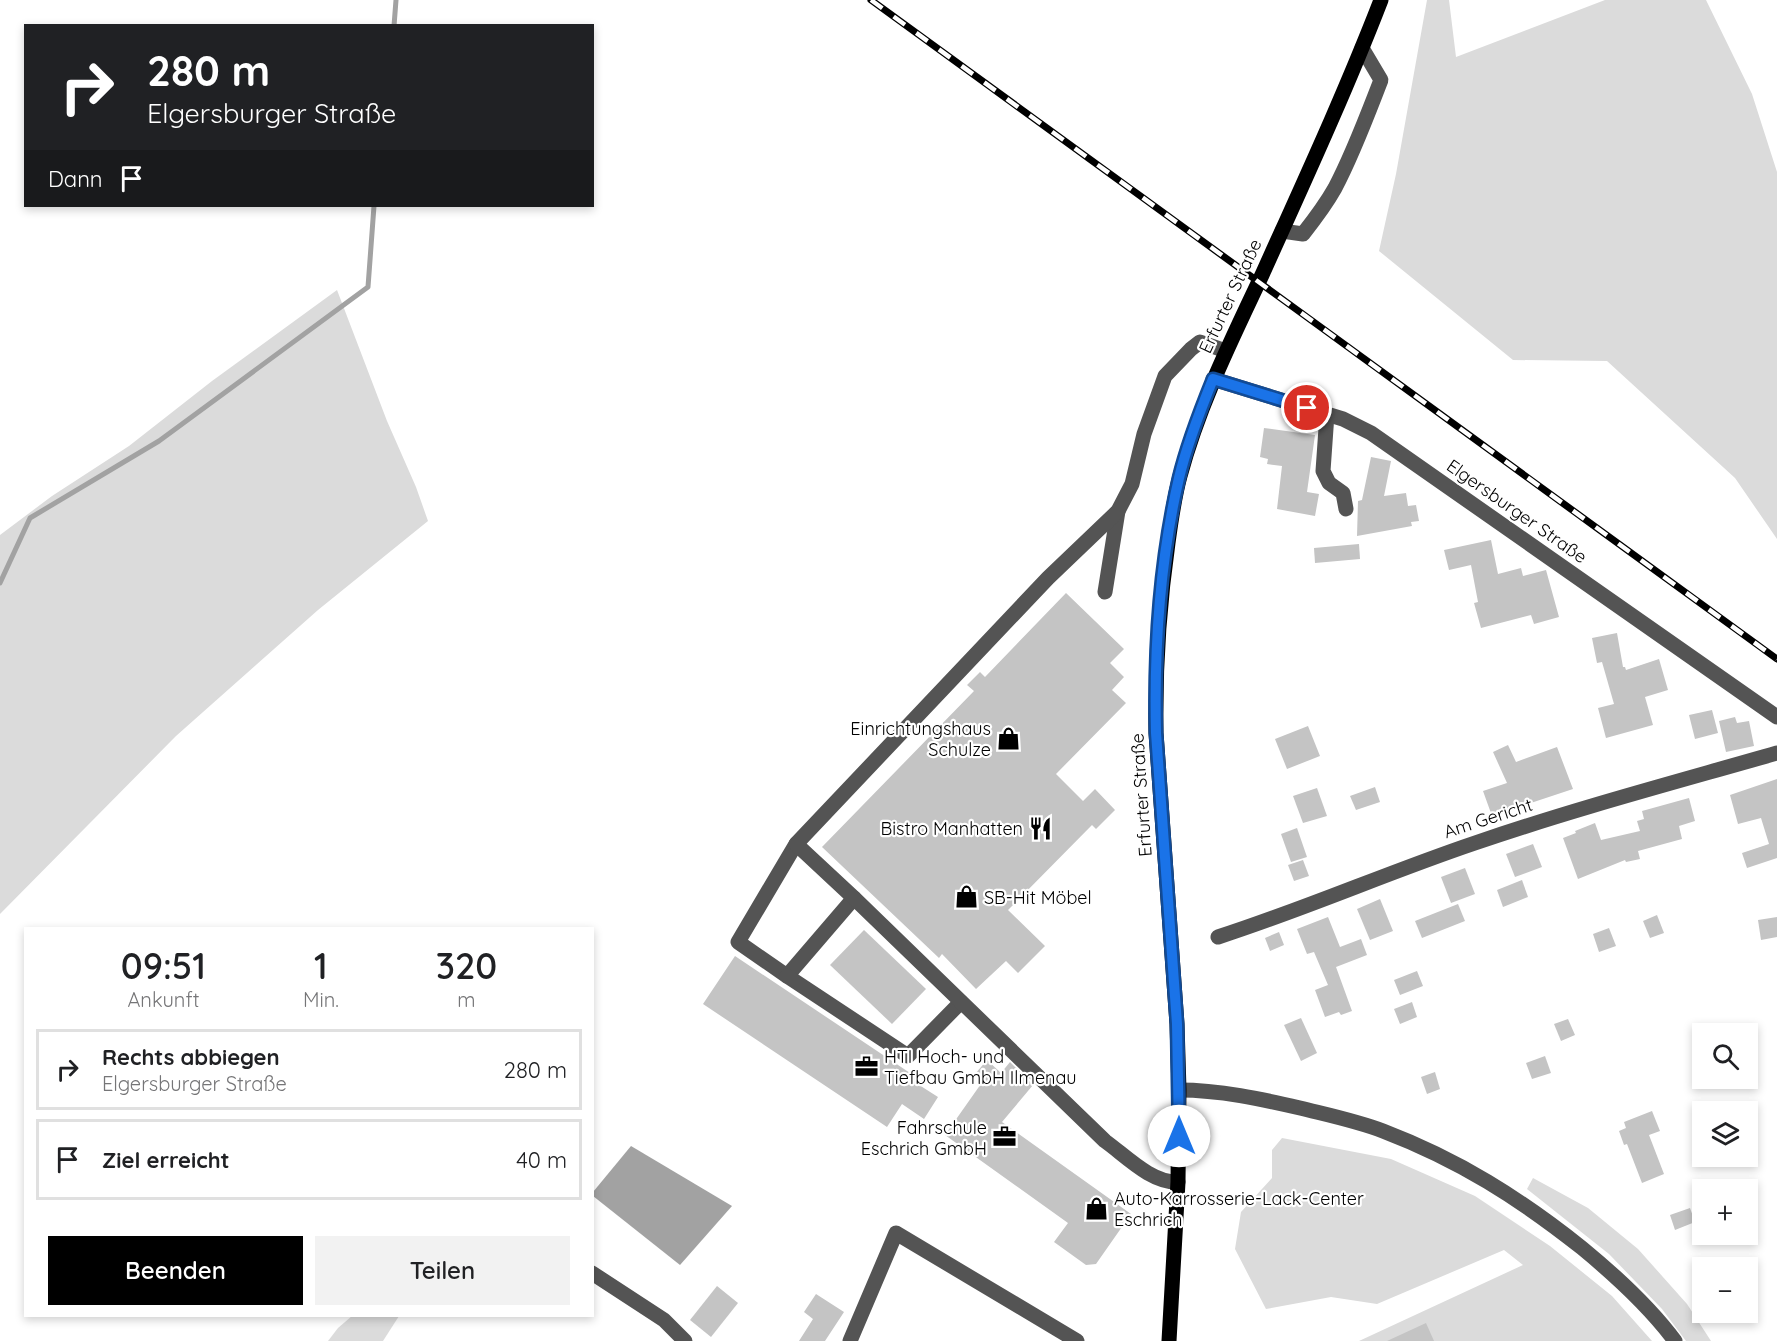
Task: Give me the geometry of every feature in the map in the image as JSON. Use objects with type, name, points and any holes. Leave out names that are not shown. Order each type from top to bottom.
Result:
[{"type":"main road","name":"Erfurter Straße","points":[[1169,1341],[1178,1182],[1179,1090],[1177,1024],[1155,695],[1158,625],[1166,559],[1179,478],[1213,379],[1279,238],[1381,0]]},
{"type":"street","points":[[1279,238],[1303,234],[1311,224],[1334,189],[1363,125],[1381,80],[1362,48]]},
{"type":"street","points":[[961,1002],[908,1056],[738,942],[796,844],[1048,578],[1118,511],[1132,484],[1139,450],[1165,376],[1200,342],[1226,351]]},
{"type":"street","name":"Elgersburger Straße","points":[[1213,379],[1343,419],[1371,433],[1777,717]]},
{"type":"street","points":[[1327,414],[1323,471],[1329,483],[1343,493],[1346,509]]},
{"type":"street","points":[[1106,592],[1118,511]]},
{"type":"street","name":"Am Gericht","points":[[1218,938],[1419,862],[1568,812],[1777,753]]},
{"type":"street","points":[[796,844],[1105,1141],[1147,1172],[1167,1183],[1178,1182]]},
{"type":"street","points":[[787,976],[854,898]]},
{"type":"street","points":[[1179,1090],[1212,1091],[1270,1101],[1381,1130],[1429,1150],[1487,1180],[1542,1216],[1602,1264],[1657,1317],[1675,1341]]},
{"type":"street","points":[[850,1341],[896,1233],[1077,1341]]},
{"type":"street","points":[[594,1274],[664,1320],[685,1341]]},
{"type":"shaded area","points":[[1427,0],[1449,0],[1456,57],[1605,0],[1706,0],[1752,94],[1777,172],[1777,539],[1735,478],[1607,361],[1513,360],[1379,251],[1396,174]]},
{"type":"shaded area","points":[[337,290],[428,521],[318,610],[176,736],[0,914],[0,535],[52,496],[129,446],[212,381]]},
{"type":"shaded area","points":[[1282,1138],[1391,1159],[1475,1196],[1550,1246],[1612,1296],[1652,1341],[1359,1341],[1523,1265],[1504,1250],[1377,1304],[1331,1297],[1266,1309],[1235,1249],[1241,1212],[1272,1178],[1272,1150]]},
{"type":"shaded area","points":[[631,1146],[732,1206],[680,1265],[594,1197],[594,1191]]},
{"type":"shaded area","points":[[1533,1178],[1588,1208],[1638,1249],[1687,1304],[1692,1312],[1692,1323],[1699,1323],[1711,1341],[1686,1341],[1662,1309],[1609,1254],[1527,1189]]},
{"type":"shaded area","points":[[351,1317],[398,1317],[383,1341],[328,1341]]},
{"type":"building","points":[[1264,428],[1315,435],[1307,492],[1319,494],[1315,516],[1277,509],[1282,466],[1267,464],[1268,459],[1260,457]]},
{"type":"building","points":[[1371,457],[1391,461],[1384,496],[1406,493],[1408,506],[1416,505],[1419,521],[1411,522],[1412,526],[1357,536],[1358,501],[1362,500]]},
{"type":"building","points":[[1491,540],[1498,574],[1521,568],[1523,576],[1546,570],[1559,617],[1534,624],[1531,615],[1481,628],[1474,603],[1478,602],[1471,565],[1449,570],[1444,550]]},
{"type":"building","points":[[1359,544],[1360,559],[1315,563],[1314,548]]},
{"type":"building","name":"Einrichtungshaus Schulze","points":[[1066,593],[1124,649],[1110,663],[1124,677],[1112,690],[1126,703],[1056,774],[1083,801],[1095,789],[1115,810],[1096,829],[1092,825],[1008,910],[1045,946],[1018,973],[1006,961],[976,989],[942,954],[939,958],[822,847],[974,691],[967,685],[980,672],[985,677]]},
{"type":"building","points":[[1617,633],[1623,667],[1626,670],[1659,659],[1668,690],[1645,697],[1653,725],[1606,738],[1598,708],[1614,704],[1602,662],[1597,663],[1592,638]]},
{"type":"building","points":[[1712,710],[1718,733],[1695,739],[1689,715]]},
{"type":"building","points":[[1735,717],[1737,723],[1749,721],[1754,746],[1726,752],[1719,721]]},
{"type":"building","points":[[1308,726],[1320,756],[1287,769],[1275,739]]},
{"type":"building","points":[[1508,745],[1516,762],[1557,747],[1573,789],[1492,816],[1483,791],[1507,783],[1493,752]]},
{"type":"building","points":[[1777,779],[1777,858],[1747,868],[1742,853],[1769,844],[1761,818],[1738,824],[1730,795]]},
{"type":"building","points":[[1375,787],[1380,802],[1356,810],[1350,796]]},
{"type":"building","points":[[1317,788],[1327,816],[1303,823],[1293,796]]},
{"type":"building","points":[[1689,798],[1695,821],[1679,826],[1682,839],[1638,851],[1640,859],[1626,862],[1625,860],[1578,879],[1563,838],[1595,823],[1601,840],[1640,831],[1637,821],[1644,819],[1642,811]]},
{"type":"building","points":[[1297,828],[1307,857],[1291,862],[1281,834]]},
{"type":"building","points":[[1533,844],[1542,867],[1515,877],[1506,854]]},
{"type":"building","points":[[1303,860],[1309,876],[1294,881],[1288,865]]},
{"type":"building","points":[[1465,868],[1475,894],[1451,903],[1441,877]]},
{"type":"building","points":[[1522,880],[1528,897],[1503,907],[1497,890]]},
{"type":"building","points":[[1380,899],[1393,931],[1370,940],[1357,909]]},
{"type":"building","points":[[1458,904],[1465,921],[1422,938],[1415,921]]},
{"type":"building","points":[[1657,915],[1664,933],[1650,938],[1643,921]]},
{"type":"building","points":[[1328,917],[1340,947],[1361,939],[1367,955],[1336,967],[1352,1011],[1341,1015],[1339,1012],[1325,1017],[1315,990],[1328,985],[1314,952],[1307,954],[1297,929]]},
{"type":"building","points":[[1777,917],[1777,937],[1761,940],[1758,920]]},
{"type":"building","points":[[1609,928],[1616,946],[1599,952],[1593,934]]},
{"type":"building","points":[[864,930],[926,989],[892,1024],[830,965]]},
{"type":"building","points":[[1279,932],[1284,945],[1270,951],[1265,938]]},
{"type":"building","points":[[735,956],[919,1079],[916,1083],[938,1097],[924,1119],[902,1104],[887,1127],[703,1004]]},
{"type":"building","points":[[1417,971],[1423,986],[1400,995],[1394,980]]},
{"type":"building","points":[[1412,1002],[1417,1017],[1400,1024],[1394,1009]]},
{"type":"building","points":[[1301,1018],[1317,1053],[1301,1061],[1284,1025]]},
{"type":"building","points":[[1568,1019],[1575,1035],[1561,1041],[1554,1024]]},
{"type":"building","points":[[1545,1056],[1551,1073],[1532,1079],[1526,1063]]},
{"type":"building","points":[[987,1060],[1001,1073],[1010,1062],[1033,1085],[1002,1122],[1131,1214],[1096,1264],[1086,1265],[1054,1242],[1068,1223],[945,1135],[983,1081],[975,1074]]},
{"type":"building","points":[[1435,1072],[1440,1089],[1427,1094],[1421,1077]]},
{"type":"building","points":[[1652,1111],[1660,1131],[1649,1135],[1664,1174],[1642,1183],[1627,1144],[1624,1145],[1619,1131],[1626,1128],[1624,1122]]},
{"type":"building","points":[[1690,1208],[1692,1223],[1675,1230],[1670,1215]]},
{"type":"building","points":[[717,1286],[738,1303],[711,1337],[690,1320]]},
{"type":"building","points":[[816,1294],[844,1312],[825,1341],[799,1341],[813,1319],[804,1312]]},
{"type":"building","points":[[1426,1323],[1434,1341],[1387,1341]]},
{"type":"waterway","points":[[394,24],[396,0]]},
{"type":"waterway","points":[[0,583],[30,518],[159,441],[368,287],[374,207]]},
{"type":"railway","points":[[871,0],[1777,659]]},
{"type":"place","name":"Einrichtungshaus Schulze","points":[[1009,738]]},
{"type":"place","name":"Bistro Manhatten","points":[[1041,828]]},
{"type":"place","name":"SB-Hit Möbel","points":[[966,897]]},
{"type":"place","name":"HTI Hoch- und Tiefbau GmbH Ilmenau","points":[[866,1066]]},
{"type":"place","name":"Fahrschule Eschrich GmbH","points":[[1005,1137]]},
{"type":"place","name":"Auto-Karrosserie-Lack-Center Eschrich","points":[[1096,1208]]},
{"type":"route","points":[[1179,1136],[1177,1024],[1155,695],[1158,625],[1164,569],[1179,478],[1213,379],[1307,408]]}]
